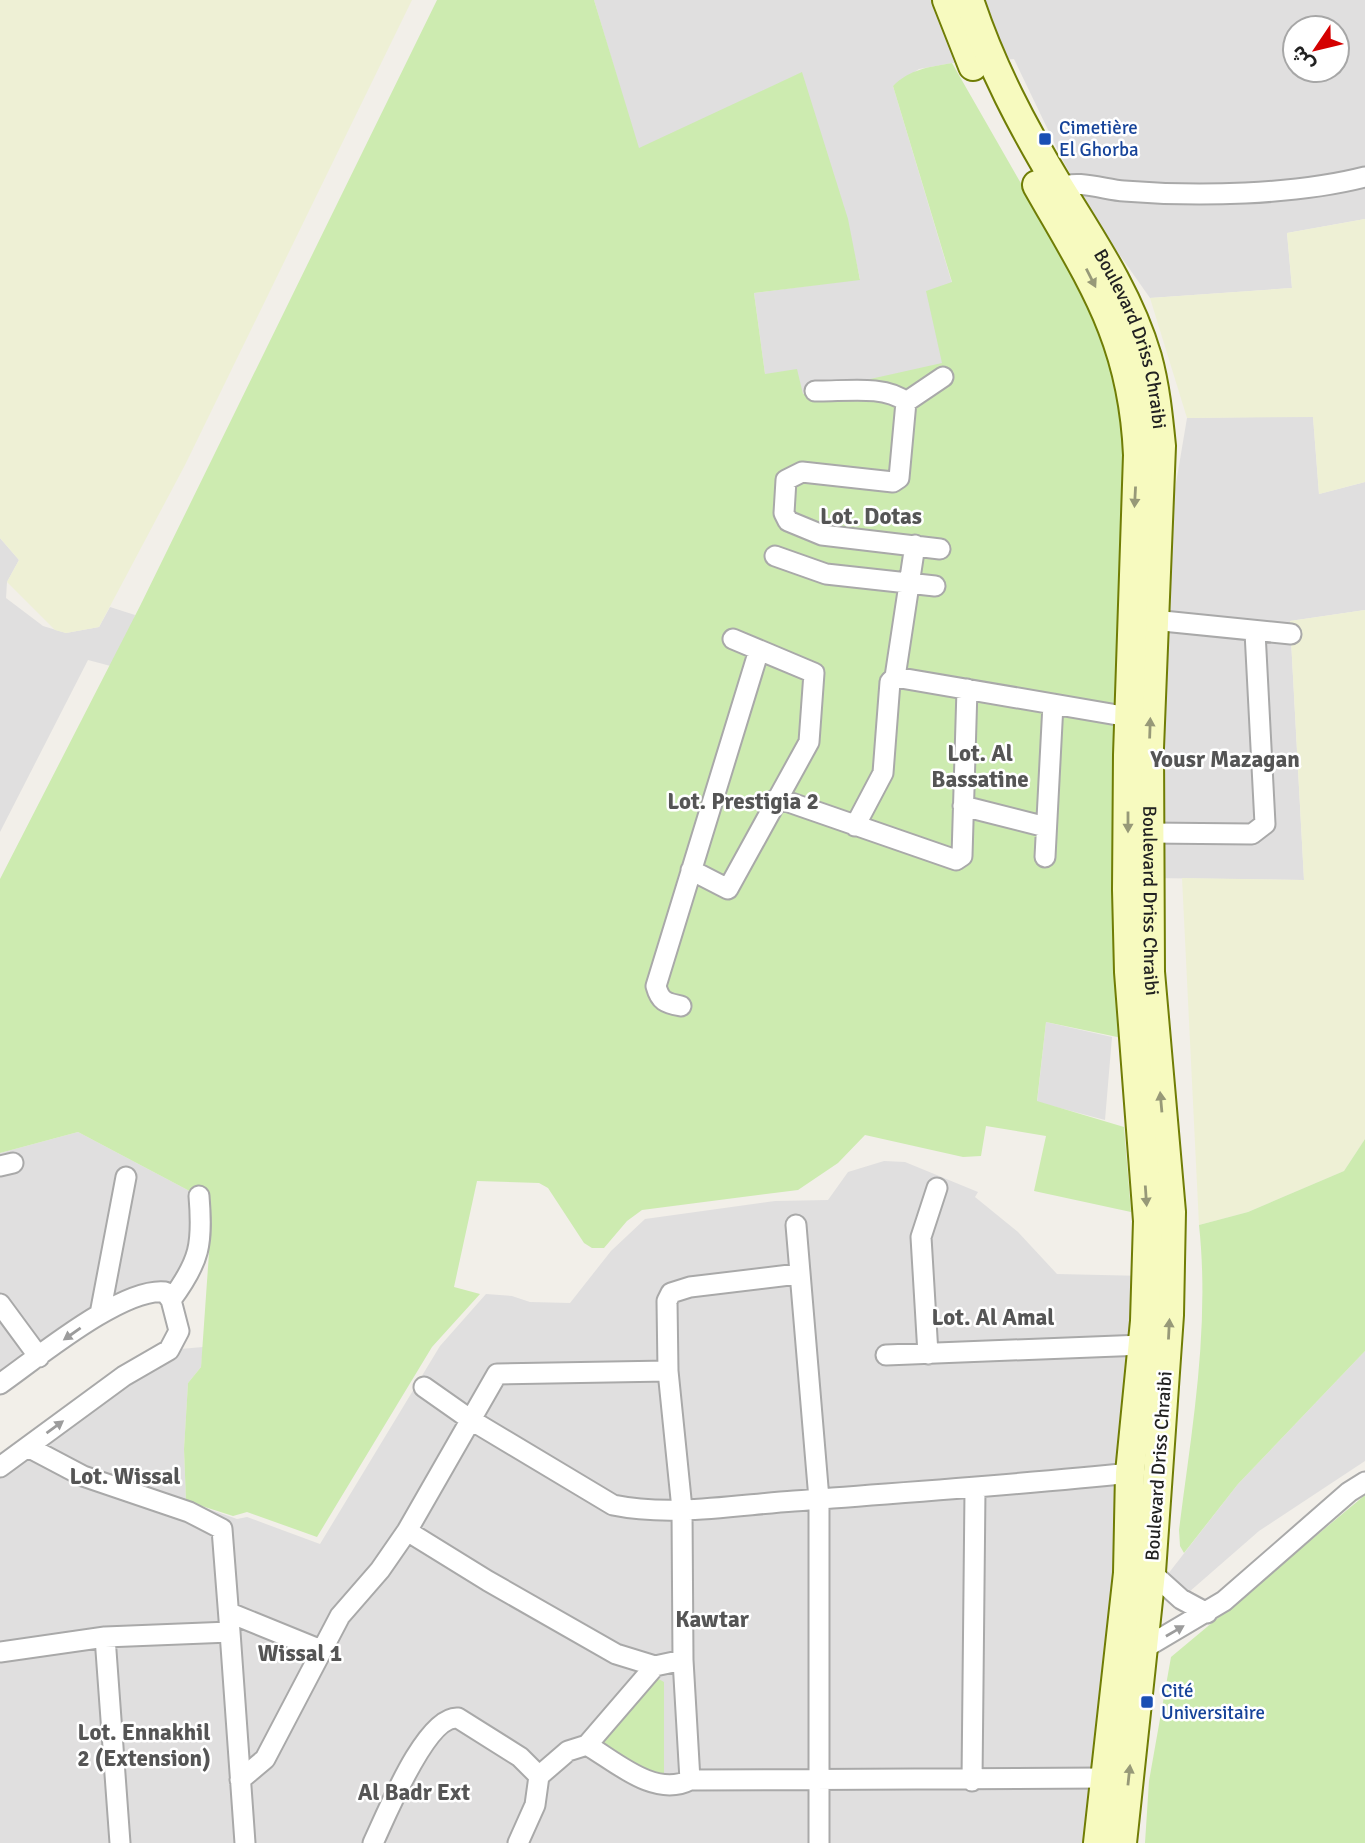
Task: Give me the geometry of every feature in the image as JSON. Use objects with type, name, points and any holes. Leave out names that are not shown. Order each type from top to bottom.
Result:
[{"type":"main road","name":"Boulevard Driss Chraibi","points":[[947,0],[979,81],[1076,231],[1127,304],[1146,356],[1157,402],[1161,446],[1153,621],[1150,833],[1140,972]]},
{"type":"main road","name":"Boulevard Driss Chraibi","points":[[969,0],[985,50],[1018,116],[1060,188],[1114,324],[1136,410],[1138,456],[1129,717],[1143,1021],[1148,1221],[1143,1345],[1130,1473],[1128,1573],[1098,1843]]},
{"type":"main road","name":"Boulevard Driss Chraibi","points":[[1122,1843],[1151,1572],[1166,1384],[1171,1212],[1143,1021]]},
{"type":"street","points":[[1060,188],[1076,185],[1171,195],[1342,183],[1365,177]]},
{"type":"street","points":[[906,402],[943,377]]},
{"type":"street","points":[[815,391],[897,394],[906,402]]},
{"type":"street","points":[[906,402],[899,478],[894,482],[802,472],[786,480],[784,513],[788,521],[822,535],[940,549]]},
{"type":"street","points":[[855,826],[883,773],[890,682],[895,677],[915,545]]},
{"type":"street","points":[[775,556],[826,575],[935,586]]},
{"type":"street","points":[[1153,621],[1291,634]]},
{"type":"street","points":[[1150,833],[1252,834],[1265,824],[1255,632]]},
{"type":"street","points":[[691,870],[728,889],[809,742],[814,673],[733,639]]},
{"type":"street","points":[[681,1006],[666,1003],[660,998],[656,986],[759,650]]},
{"type":"street","points":[[895,677],[1129,717]]},
{"type":"street","points":[[777,798],[956,860],[962,856],[967,689]]},
{"type":"street","points":[[1045,857],[1053,704]]},
{"type":"street","points":[[963,806],[1046,827]]},
{"type":"street","points":[[100,1314],[126,1177]]},
{"type":"street","points":[[928,1354],[921,1237],[937,1188]]},
{"type":"street","points":[[171,1300],[192,1272],[202,1233],[199,1196]]},
{"type":"street","points":[[796,1225],[798,1274],[819,1499],[819,1843]]},
{"type":"street","points":[[690,1780],[683,1660],[682,1508],[665,1317],[671,1293],[690,1287],[798,1274]]},
{"type":"street","points":[[0,1384],[100,1314],[126,1300],[154,1291],[165,1292],[171,1300],[180,1331],[169,1350],[124,1376],[0,1467]]},
{"type":"street","points":[[0,1304],[39,1357]]},
{"type":"street","points":[[886,1356],[1143,1345]]},
{"type":"street","points":[[240,1780],[265,1759],[340,1616],[380,1570],[407,1531],[497,1374],[668,1371]]},
{"type":"street","points":[[425,1387],[471,1420],[613,1505],[682,1508],[975,1490],[1130,1473]]},
{"type":"street","points":[[28,1447],[83,1476],[189,1512],[222,1529],[245,1843]]},
{"type":"street","points":[[1143,1649],[1207,1613],[1268,1564],[1349,1492],[1365,1482]]},
{"type":"street","points":[[972,1781],[975,1490]]},
{"type":"street","points":[[407,1531],[616,1654],[655,1666],[683,1660]]},
{"type":"street","points":[[1151,1572],[1181,1599],[1207,1613]]},
{"type":"street","points":[[0,1652],[230,1622],[321,1650]]},
{"type":"street","points":[[105,1637],[120,1843]]},
{"type":"street","points":[[518,1843],[535,1805],[539,1776],[568,1751],[587,1745],[655,1666]]},
{"type":"street","points":[[373,1843],[425,1740],[444,1719],[458,1718],[520,1757],[539,1776]]},
{"type":"street","points":[[587,1745],[653,1783],[668,1787],[690,1780],[821,1778],[972,1781],[1105,1778]]},
{"type":"shaded area","points":[[594,0],[1365,0],[1365,219],[1287,233],[1292,288],[1150,298],[1100,227],[1062,159],[1014,59],[952,63],[919,69],[893,86],[952,283],[942,364],[940,549],[765,374],[754,293],[860,279],[843,204],[638,148]]},
{"type":"shaded area","name":"Yousr Mazagan","points":[[1313,416],[1319,494],[1365,482],[1365,610],[1290,621],[1304,880],[1150,878],[1153,620],[1187,418]]},
{"type":"shaded area","points":[[0,538],[19,560],[7,582],[6,598],[43,626],[66,633],[99,627],[110,607],[135,615],[122,669],[88,660],[0,832]]},
{"type":"shaded area","points":[[1046,1022],[1112,1037],[1105,1120],[1037,1102]]},
{"type":"shaded area","points":[[78,1132],[199,1196],[202,1233],[171,1300],[154,1291],[0,1384],[0,1153]]},
{"type":"shaded area","name":"Kawtar","points":[[884,1161],[905,1162],[978,1192],[975,1197],[1018,1232],[1057,1274],[1146,1276],[1098,1843],[0,1843],[0,1467],[169,1350],[203,1347],[201,1367],[188,1383],[184,1449],[186,1501],[237,1519],[247,1517],[320,1544],[440,1346],[486,1294],[512,1296],[530,1302],[570,1303],[611,1251],[645,1219],[775,1201],[828,1200],[848,1172]]},
{"type":"shaded area","points":[[1365,1351],[1365,1461],[1259,1531],[1181,1599],[1161,1583],[1238,1484]]},
{"type":"green space","points":[[0,0],[412,0],[185,465],[99,627],[66,633],[55,630],[7,582],[19,560],[0,538]]},
{"type":"green space","points":[[437,0],[594,0],[639,148],[802,72],[848,219],[860,280],[754,293],[765,374],[797,369],[803,394],[942,363],[926,291],[952,282],[893,86],[899,80],[920,70],[952,63],[1090,304],[1114,362],[1130,429],[1122,1038],[1046,1022],[1037,1101],[1124,1127],[1131,1212],[1034,1191],[1046,1136],[986,1126],[981,1156],[963,1157],[865,1135],[838,1163],[798,1190],[642,1210],[627,1221],[604,1248],[592,1248],[584,1243],[548,1188],[539,1183],[477,1181],[454,1287],[480,1294],[432,1347],[317,1537],[247,1512],[233,1516],[186,1501],[184,1449],[188,1383],[201,1367],[209,1253],[199,1196],[78,1132],[0,1153],[0,879],[140,606]]},
{"type":"green space","points":[[1365,219],[1365,482],[1319,494],[1313,417],[1187,418],[1150,298],[1292,288],[1287,233]]},
{"type":"green space","points":[[1365,610],[1365,1139],[1344,1171],[1248,1212],[1199,1225],[1182,878],[1304,880],[1290,621]]},
{"type":"green space","points":[[1365,1139],[1365,1351],[1238,1484],[1184,1553],[1180,1546],[1179,1530],[1201,1340],[1202,1263],[1199,1225],[1248,1212],[1344,1171]]},
{"type":"green space","points":[[1365,1495],[1365,1843],[1145,1843],[1149,1781],[1171,1657]]},
{"type":"green space","points":[[655,1677],[664,1682],[664,1782],[601,1746]]},
{"type":"place","name":"Cimetière El Ghorba","points":[[1045,139]]},
{"type":"place","name":"Cité Universitaire","points":[[1147,1702]]},
{"type":"district","name":"Lot. Dotas","points":[[871,516]]},
{"type":"district","name":"Yousr Mazagan","points":[[1225,759]]},
{"type":"district","name":"Lot. Al Bassatine","points":[[980,766]]},
{"type":"district","name":"Lot. Prestigia 2","points":[[743,801]]},
{"type":"district","name":"Lot. Al Amal","points":[[993,1317]]},
{"type":"district","name":"Lot. Wissal","points":[[125,1476]]},
{"type":"district","name":"Kawtar","points":[[712,1619]]},
{"type":"district","name":"Wissal 1","points":[[300,1653]]},
{"type":"district","name":"Lot. Ennakhil 2 (Extension)","points":[[144,1745]]},
{"type":"district","name":"Al Badr Ext","points":[[414,1792]]}]
